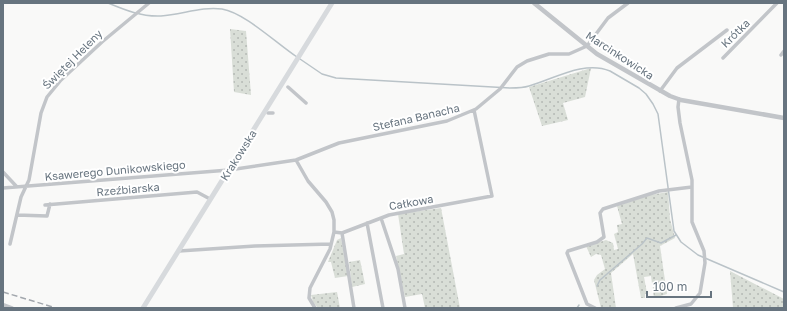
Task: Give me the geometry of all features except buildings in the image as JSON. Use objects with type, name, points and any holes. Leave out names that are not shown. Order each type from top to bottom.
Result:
[{"type":"main road","name":"Krakowska","points":[[144,308],[332,3]]},
{"type":"street","name":"Świętej Heleny","points":[[10,244],[25,187],[29,180],[42,113],[47,97],[66,75],[112,33],[149,3]]},
{"type":"street","name":"Marcinkowicka","points":[[534,3],[587,46],[660,91],[679,99],[784,118]]},
{"type":"street","points":[[587,46],[608,18],[628,3]]},
{"type":"street","name":"Krótka","points":[[723,58],[777,3]]},
{"type":"street","name":"Marcinkowicka","points":[[660,91],[677,68],[727,30]]},
{"type":"street","name":"Stefana Banacha","points":[[229,170],[296,160],[339,142],[447,121],[474,110],[501,88],[517,67],[527,61],[549,54],[569,54],[587,46]]},
{"type":"street","points":[[781,55],[784,51]]},
{"type":"street","points":[[288,87],[306,103]]},
{"type":"street","points":[[676,308],[691,304],[700,293],[704,276],[705,262],[704,255],[692,222],[692,180],[678,112],[679,99]]},
{"type":"street","name":"Całkowa","points":[[334,232],[342,233],[407,210],[458,203],[492,196],[474,110]]},
{"type":"street","points":[[268,113],[273,113]]},
{"type":"street","points":[[296,160],[308,181],[317,190],[332,212],[334,232],[331,244],[310,288],[309,298],[315,308]]},
{"type":"street","name":"Ksawerego Dunikowskiego","points":[[3,188],[229,170]]},
{"type":"street","points":[[3,172],[17,187]]},
{"type":"street","points":[[595,308],[587,304],[567,253],[568,251],[597,242],[604,237],[600,213],[603,209],[665,190],[692,187]]},
{"type":"street","name":"Rzeźbiarska","points":[[17,214],[46,216],[47,204],[197,192],[210,199]]},
{"type":"street","points":[[381,218],[398,269],[405,308]]},
{"type":"street","points":[[367,223],[383,308]]},
{"type":"street","points":[[342,233],[354,308]]},
{"type":"street","points":[[179,251],[255,246],[331,244]]},
{"type":"street","points":[[4,307],[12,308]]},
{"type":"shaded area","points":[[230,29],[246,31],[251,95],[234,92]]},
{"type":"shaded area","points":[[591,68],[585,97],[563,103],[568,120],[542,126],[529,87]]},
{"type":"shaded area","points":[[668,192],[670,219],[675,238],[660,246],[667,294],[654,298],[651,276],[644,277],[647,293],[645,294],[645,298],[641,298],[633,254],[611,273],[616,308],[601,308],[594,280],[597,275],[605,269],[601,255],[596,254],[591,257],[586,246],[606,240],[613,243],[614,250],[618,249],[614,234],[618,232],[617,225],[622,224],[617,206],[650,195]]},
{"type":"shaded area","points":[[441,208],[460,308],[425,308],[422,294],[405,297],[396,256],[404,254],[398,214]]},
{"type":"shaded area","points":[[341,238],[348,276],[335,278],[331,262],[328,262],[337,240]]},
{"type":"shaded area","points":[[360,260],[365,284],[352,287],[349,262]]},
{"type":"shaded area","points":[[730,271],[784,299],[784,308],[733,308]]},
{"type":"shaded area","points":[[337,292],[340,308],[318,308],[313,302],[311,295]]},
{"type":"waterway","points":[[108,3],[134,12],[154,16],[214,8],[222,9],[240,16],[250,22],[297,57]]},
{"type":"waterway","points":[[300,59],[322,74],[336,78],[510,88],[527,87],[580,69],[600,68],[610,71],[639,88],[646,94],[658,114],[674,231],[681,242],[698,255],[784,292]]},
{"type":"waterway","points":[[597,286],[600,280],[647,238],[661,243],[676,235]]},
{"type":"railway","points":[[3,292],[56,308]]}]
